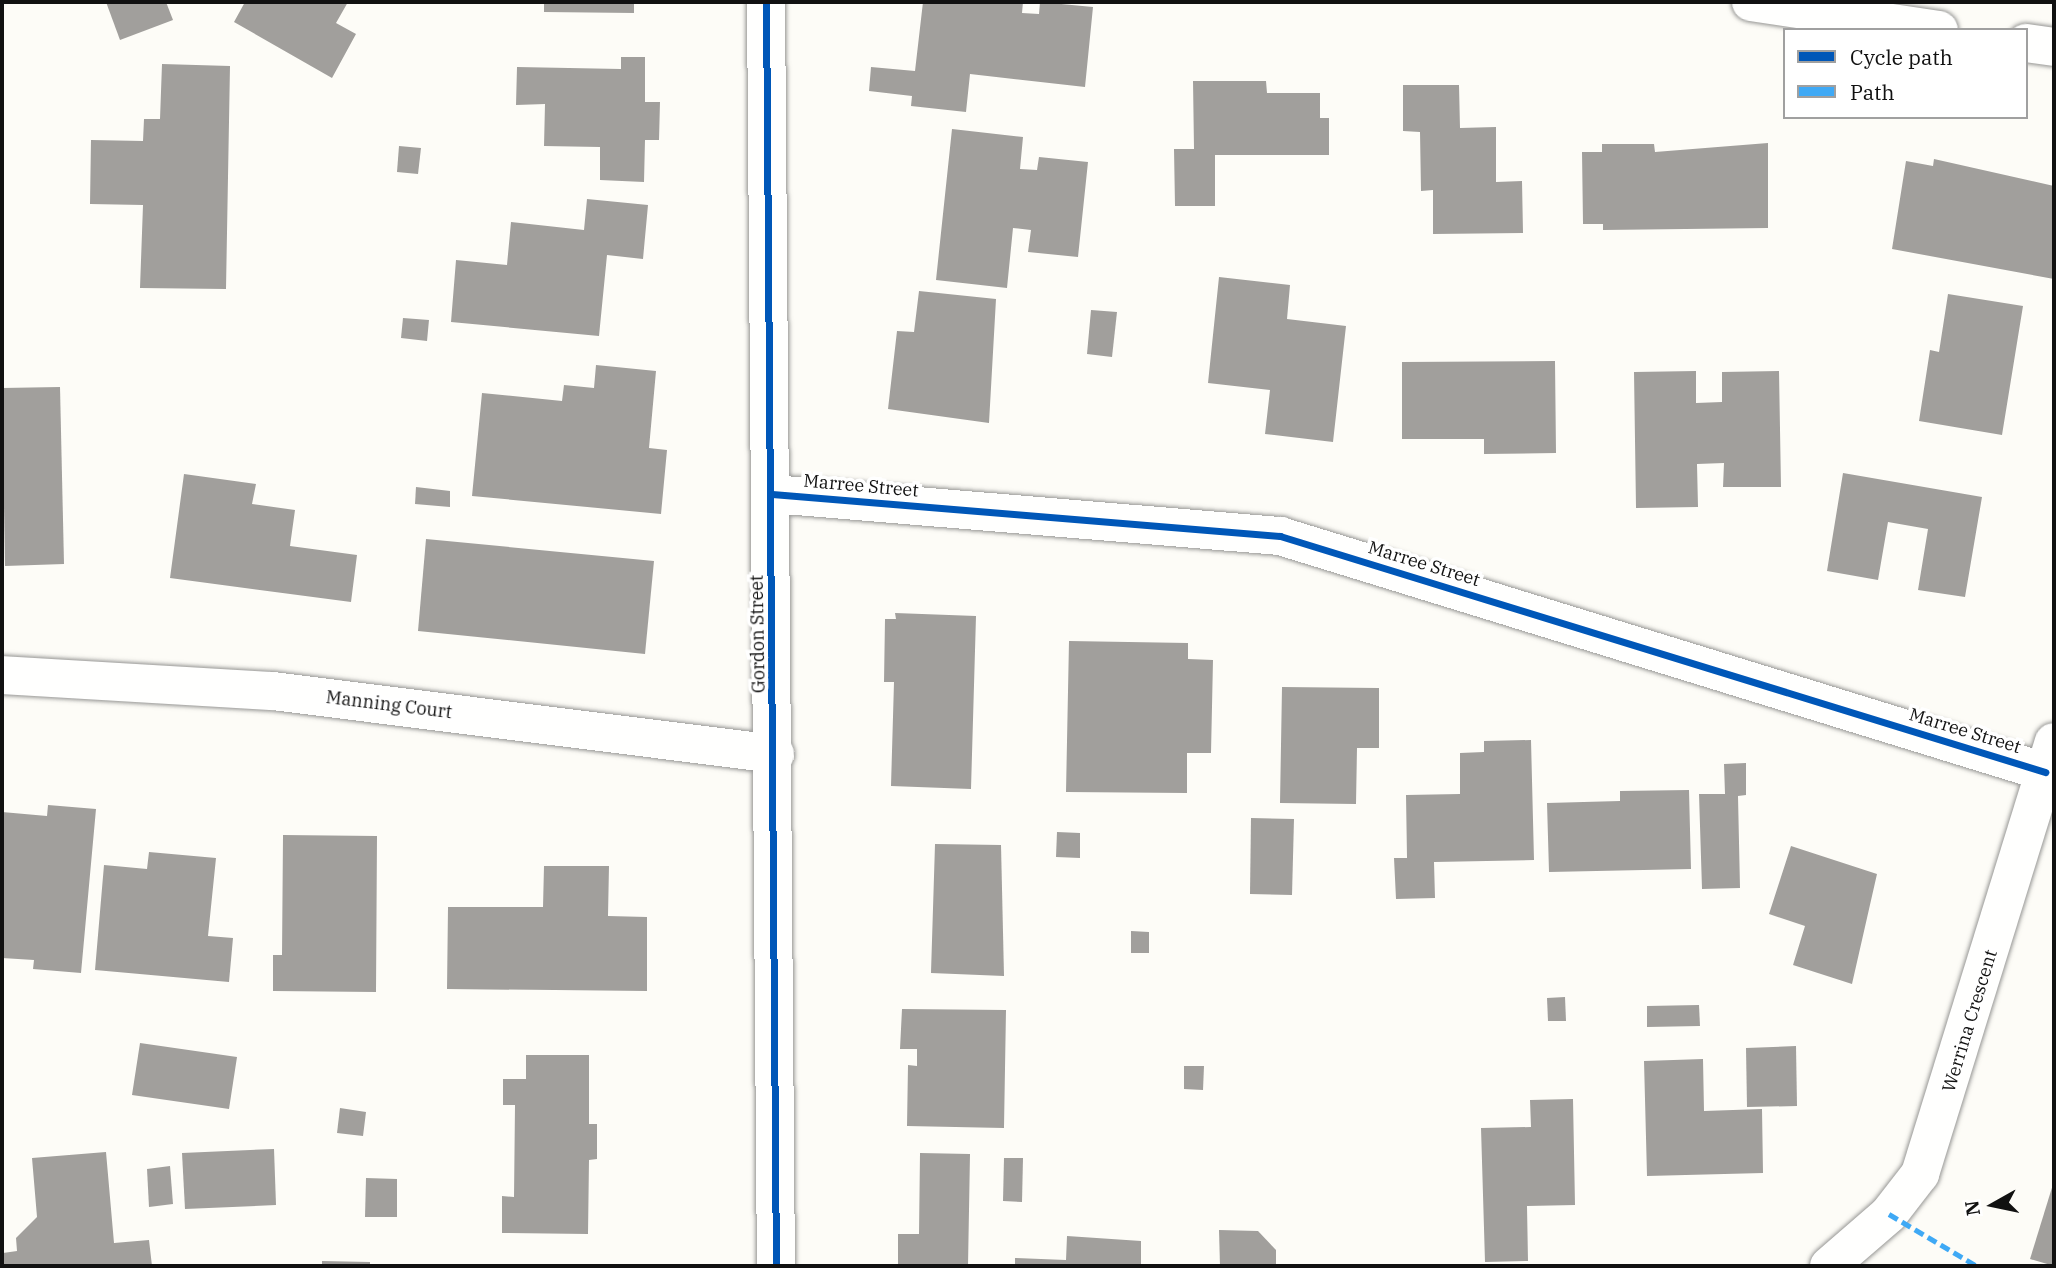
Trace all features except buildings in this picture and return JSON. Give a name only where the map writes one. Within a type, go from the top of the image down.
[{"type":"street","name":"Gordon Street","points":[[766,2],[775,754],[776,1266]]},
{"type":"street","points":[[1751,2],[1926,28]]},
{"type":"street","points":[[2028,43],[2054,47]]},
{"type":"street","name":"Marree Street","points":[[772,494],[1280,536],[2050,757]]},
{"type":"street","name":"Manning Court","points":[[2,675],[273,691],[775,754]]},
{"type":"street","name":"Werrina Crescent","points":[[1829,1266],[1889,1214],[1920,1174],[2050,757]]},
{"type":"marked path","points":[[1889,1214],[1977,1266]]},
{"type":"cycle path","points":[[766,2],[776,1266]]},
{"type":"cycle path","points":[[772,494],[1280,536],[2045,772]]}]
